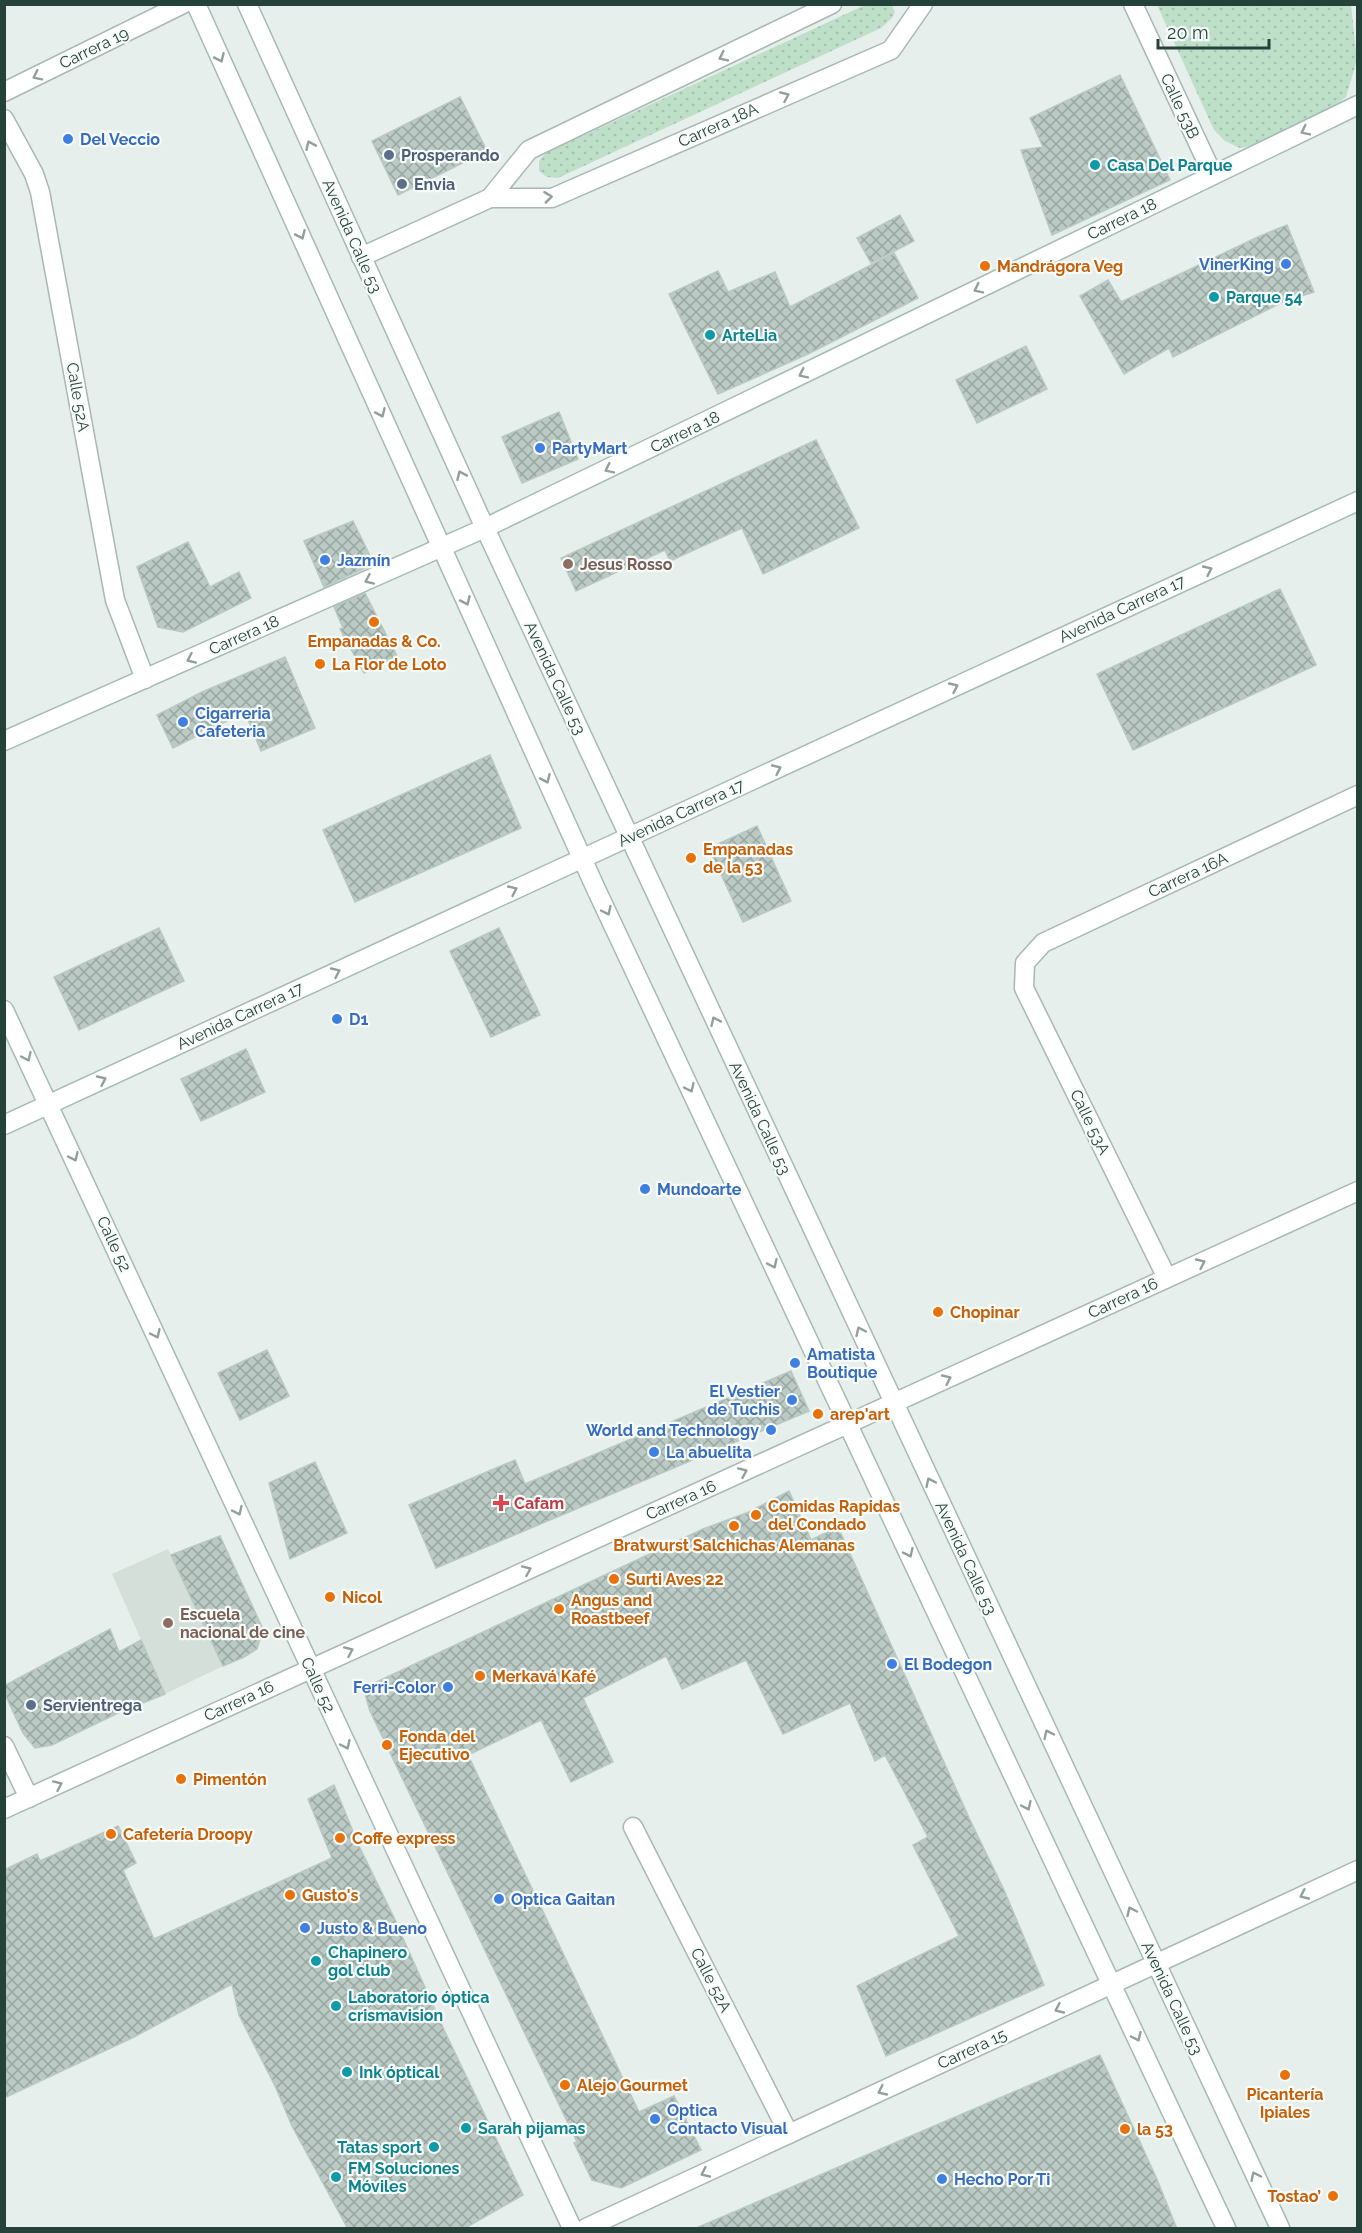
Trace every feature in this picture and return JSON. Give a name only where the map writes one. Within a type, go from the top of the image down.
[{"type":"street","name":"Carrera 19","points":[[4,92],[183,4]]},
{"type":"street","points":[[196,4],[582,858],[1226,2229]]},
{"type":"street","name":"Avenida Calle 53","points":[[247,4],[485,528],[1280,2229]]},
{"type":"street","name":"Carrera 18A","points":[[490,198],[529,150],[832,4]]},
{"type":"street","name":"Carrera 18A","points":[[361,257],[490,198],[552,198],[891,50],[923,4]]},
{"type":"street","name":"Calle 53B","points":[[1133,4],[1213,175]]},
{"type":"street","name":"Carrera 18","points":[[4,741],[485,528],[1358,105]]},
{"type":"street","name":"Calle 52A","points":[[4,119],[34,174],[40,192],[116,600],[145,679]]},
{"type":"street","name":"Avenida Carrera 17","points":[[4,1125],[1358,501]]},
{"type":"street","name":"Carrera 16A","points":[[1025,963],[1043,943],[1358,795]]},
{"type":"street","name":"Calle 53A","points":[[1025,963],[1024,988],[1167,1278]]},
{"type":"street","name":"Calle 52","points":[[4,1010],[572,2229]]},
{"type":"street","name":"Carrera 16","points":[[4,1809],[1358,1191]]},
{"type":"street","points":[[4,1746],[28,1798]]},
{"type":"street","name":"Calle 52A","points":[[633,1827],[789,2134]]},
{"type":"street","name":"Carrera 15","points":[[586,2229],[1358,1870]]},
{"type":"shaded area","name":"Escuela nacional de cine","points":[[168,1549],[223,1666],[165,1694],[112,1574]]},
{"type":"green space","points":[[865,5],[892,5],[895,12],[881,28],[558,178],[547,177],[539,171],[539,161],[546,153]]},
{"type":"green space","points":[[1157,5],[1351,5],[1357,60],[1346,97],[1314,121],[1278,141],[1240,148],[1225,141],[1214,130]]},
{"type":"building","name":"Casa Del Parque","points":[[1120,75],[1170,180],[1052,235],[1021,150],[1043,147],[1030,118]]},
{"type":"building","points":[[460,97],[487,151],[398,195],[372,141]]},
{"type":"building","points":[[900,215],[914,241],[871,263],[857,238]]},
{"type":"building","points":[[1287,225],[1314,292],[1285,301],[1173,357],[1169,348],[1124,374],[1080,296],[1108,280],[1121,302]]},
{"type":"building","points":[[894,253],[918,298],[808,354],[718,394],[669,294],[718,271],[728,292],[775,272],[790,307]]},
{"type":"building","points":[[1026,346],[1047,389],[977,423],[956,380]]},
{"type":"building","name":"PartyMart","points":[[559,412],[578,459],[522,483],[502,437]]},
{"type":"building","points":[[816,440],[859,528],[763,574],[742,528],[670,561],[665,550],[576,591],[561,558]]},
{"type":"building","points":[[353,521],[374,564],[324,587],[304,541]]},
{"type":"building","points":[[188,542],[210,587],[239,572],[251,598],[183,632],[158,627],[137,567]]},
{"type":"building","points":[[1280,589],[1316,665],[1133,750],[1097,674]]},
{"type":"building","points":[[365,593],[397,656],[364,673],[340,629],[343,628],[334,607]]},
{"type":"building","points":[[285,657],[315,728],[261,751],[245,712],[173,748],[157,715],[202,692]]},
{"type":"building","points":[[490,755],[521,828],[355,902],[323,830]]},
{"type":"building","points":[[757,826],[791,901],[743,922],[709,848]]},
{"type":"building","points":[[159,928],[184,981],[79,1030],[54,977]]},
{"type":"building","points":[[499,928],[540,1015],[491,1037],[450,951]]},
{"type":"building","points":[[246,1049],[265,1092],[201,1121],[181,1079]]},
{"type":"building","points":[[267,1350],[289,1396],[240,1420],[218,1373]]},
{"type":"building","points":[[791,1371],[809,1411],[436,1568],[409,1505],[515,1460],[525,1484]]},
{"type":"building","points":[[315,1462],[347,1533],[290,1559],[269,1483]]},
{"type":"building","points":[[789,1491],[811,1540],[838,1527],[970,1820],[1004,1890],[1044,1985],[886,2056],[857,1986],[959,1936],[913,1845],[928,1837],[885,1755],[875,1761],[850,1703],[783,1734],[746,1660],[682,1689],[666,1656],[583,1698],[613,1762],[571,1782],[541,1720],[468,1755],[639,2112],[674,2096],[701,2150],[621,2188],[592,2180],[574,2143],[577,2142],[370,1711],[365,1694],[372,1684],[703,1529],[749,1512]]},
{"type":"building","points":[[220,1536],[263,1629],[257,1649],[223,1666],[171,1555]]},
{"type":"building","points":[[110,1629],[119,1652],[141,1640],[165,1694],[118,1713],[52,1745],[35,1748],[23,1733],[4,1692],[4,1686]]},
{"type":"building","points":[[334,1785],[359,1846],[523,2195],[467,2227],[348,2229],[292,2126],[276,2088],[239,2015],[232,1984],[134,2037],[4,2098],[4,1870],[37,1854],[40,1861],[118,1826],[136,1863],[123,1870],[154,1939],[332,1858],[308,1799]]},
{"type":"building","points":[[1100,2055],[1156,2177],[1177,2229],[694,2229]]},
{"type":"place","name":"Del Veccio","points":[[68,139]]},
{"type":"place","name":"Prosperando","points":[[389,155]]},
{"type":"place","name":"Casa Del Parque","points":[[1095,165]]},
{"type":"place","name":"Envia","points":[[402,184]]},
{"type":"place","name":"VinerKing","points":[[1286,264]]},
{"type":"place","name":"Mandrágora Veg","points":[[985,266]]},
{"type":"place","name":"Parque 54","points":[[1214,297]]},
{"type":"place","name":"ArteLia","points":[[710,335]]},
{"type":"place","name":"PartyMart","points":[[540,448]]},
{"type":"place","name":"Jazmín","points":[[325,560]]},
{"type":"place","name":"Jesus Rosso","points":[[568,564]]},
{"type":"place","name":"Empanadas & Co.","points":[[374,622]]},
{"type":"place","name":"La Flor de Loto","points":[[320,664]]},
{"type":"place","name":"Cigarreria Cafeteria","points":[[183,722]]},
{"type":"place","name":"Empanadas de la 53","points":[[691,858]]},
{"type":"place","name":"D1","points":[[337,1019]]},
{"type":"place","name":"Mundoarte","points":[[645,1189]]},
{"type":"place","name":"Chopinar","points":[[938,1312]]},
{"type":"place","name":"Amatista Boutique","points":[[795,1363]]},
{"type":"place","name":"El Vestier de Tuchis","points":[[792,1400]]},
{"type":"place","name":"arep'art","points":[[818,1414]]},
{"type":"place","name":"World and Technology","points":[[771,1430]]},
{"type":"place","name":"La abuelita","points":[[654,1452]]},
{"type":"place","name":"Cafam","points":[[501,1503]]},
{"type":"place","name":"Comidas Rapidas del Condado","points":[[756,1515]]},
{"type":"place","name":"Bratwurst Salchichas Alemanas","points":[[734,1526]]},
{"type":"place","name":"Surti Aves 22","points":[[614,1579]]},
{"type":"place","name":"Nicol","points":[[330,1597]]},
{"type":"place","name":"Angus and Roastbeef","points":[[559,1609]]},
{"type":"place","name":"Escuela nacional de cine","points":[[168,1623]]},
{"type":"place","name":"El Bodegon","points":[[892,1664]]},
{"type":"place","name":"Merkavá Kafé","points":[[480,1676]]},
{"type":"place","name":"Ferri-Color","points":[[448,1687]]},
{"type":"place","name":"Servientrega","points":[[31,1705]]},
{"type":"place","name":"Fonda del Ejecutivo","points":[[387,1745]]},
{"type":"place","name":"Pimentón","points":[[181,1779]]},
{"type":"place","name":"Cafetería Droopy","points":[[111,1834]]},
{"type":"place","name":"Coffe express","points":[[340,1838]]},
{"type":"place","name":"Gusto's","points":[[290,1895]]},
{"type":"place","name":"Optica Gaitan","points":[[499,1899]]},
{"type":"place","name":"Justo & Bueno","points":[[305,1928]]},
{"type":"place","name":"Chapinero gol club","points":[[316,1961]]},
{"type":"place","name":"Laboratorio óptica crismavision","points":[[336,2006]]},
{"type":"place","name":"Ink óptical","points":[[347,2072]]},
{"type":"place","name":"Picantería Ipiales","points":[[1285,2075]]},
{"type":"place","name":"Alejo Gourmet","points":[[565,2085]]},
{"type":"place","name":"Optica Contacto Visual","points":[[655,2119]]},
{"type":"place","name":"Sarah pijamas","points":[[466,2128]]},
{"type":"place","name":"la 53","points":[[1125,2129]]},
{"type":"place","name":"Tatas sport","points":[[434,2147]]},
{"type":"place","name":"FM Soluciones Móviles","points":[[336,2177]]},
{"type":"place","name":"Hecho Por Ti","points":[[942,2179]]},
{"type":"place","name":"Tostao’","points":[[1333,2196]]}]
